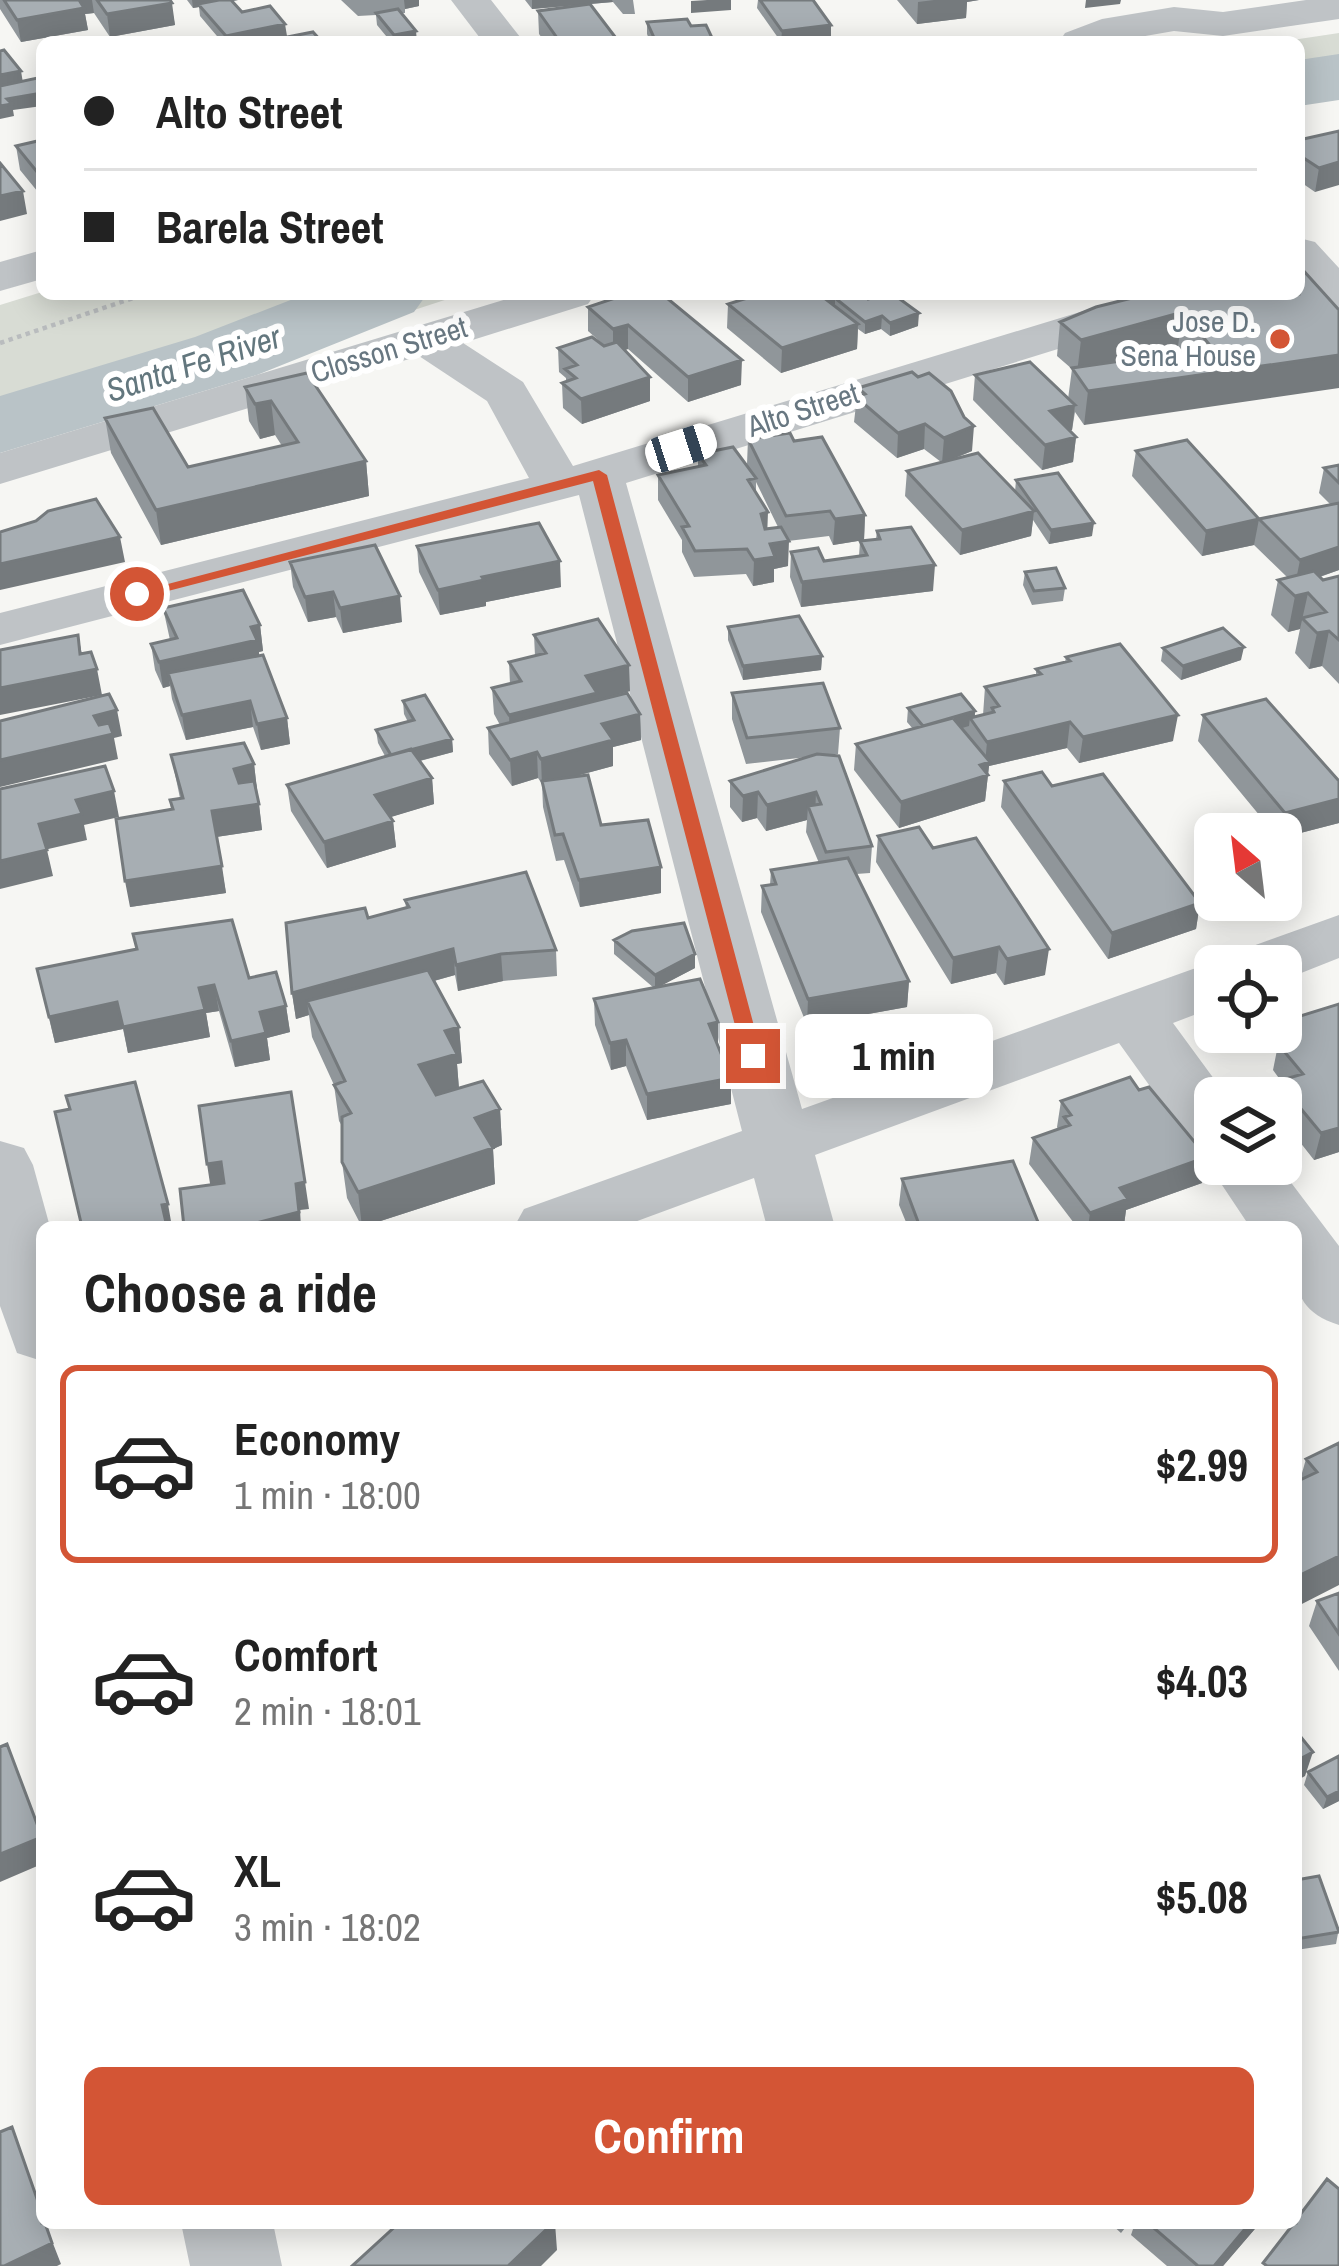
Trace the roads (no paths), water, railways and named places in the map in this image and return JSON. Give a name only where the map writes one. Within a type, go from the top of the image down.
[{"type":"street","points":[[471,0],[499,36]]},
{"type":"street","points":[[1091,36],[1174,20],[1223,24],[1339,7]]},
{"type":"street","points":[[1207,36],[1223,24]]},
{"type":"street","points":[[1310,249],[1339,295]]},
{"type":"street","points":[[0,277],[36,266]]},
{"type":"street","name":"Closson Street","points":[[0,469],[552,300]]},
{"type":"street","name":"Alto Street","points":[[0,629],[579,480],[1167,300]]},
{"type":"street","points":[[425,339],[506,392],[579,480],[799,1221]]},
{"type":"street","points":[[1302,950],[1339,935]]},
{"type":"street","points":[[564,1221],[1194,992]]},
{"type":"street","points":[[1134,1016],[1194,1099]]},
{"type":"street","points":[[0,1166],[36,1310]]},
{"type":"street","points":[[1256,1185],[1283,1221]]},
{"type":"street","points":[[1302,1247],[1339,1298]]},
{"type":"street","points":[[228,2229],[236,2266]]},
{"type":"waterway","name":"Santa Fe River","points":[[1305,82],[1339,77]]},
{"type":"waterway","name":"Santa Fe River","points":[[0,425],[226,356],[369,300]]},
{"type":"place","name":"Jose D. Sena House","points":[[1280,339]]}]
